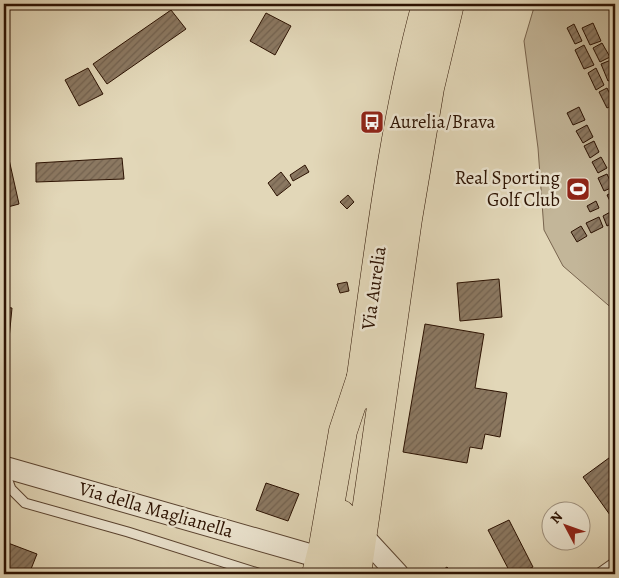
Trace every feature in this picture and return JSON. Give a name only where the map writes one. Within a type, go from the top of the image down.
[{"type":"highway","points":[[410,64],[416,4]]},
{"type":"highway","name":"Via Aurelia","points":[[332,574],[386,202],[410,64],[426,4]]},
{"type":"highway","name":"Via Aurelia","points":[[357,574],[425,116],[434,66],[450,4]]},
{"type":"highway","points":[[425,116],[469,4]]},
{"type":"highway","points":[[312,564],[323,546],[344,431],[362,374]]},
{"type":"street","name":"Via della Maglianella","points":[[4,468],[312,564]]},
{"type":"street","points":[[362,536],[398,574]]},
{"type":"lane","points":[[4,468],[11,489],[25,503],[128,532],[261,574]]},
{"type":"lane","points":[[598,574],[615,562]]},
{"type":"shaded area","name":"Real Sporting Golf Club","points":[[535,4],[615,4],[615,311],[563,266],[544,230],[538,148],[524,41]]},
{"type":"building","points":[[607,4],[615,4],[615,22]]},
{"type":"building","points":[[171,10],[186,29],[107,84],[93,64]]},
{"type":"building","points":[[266,13],[291,26],[275,55],[250,41]]},
{"type":"building","points":[[593,23],[601,41],[590,45],[582,28]]},
{"type":"building","points":[[574,24],[582,41],[575,44],[567,28]]},
{"type":"building","points":[[602,43],[610,57],[600,62],[593,48]]},
{"type":"building","points":[[584,45],[594,65],[584,69],[575,50]]},
{"type":"building","points":[[611,60],[615,70],[615,78],[608,81],[601,64]]},
{"type":"building","points":[[88,68],[103,94],[79,106],[65,80]]},
{"type":"building","points":[[596,68],[604,85],[596,90],[588,73]]},
{"type":"building","points":[[607,88],[615,104],[607,108],[599,92]]},
{"type":"building","points":[[579,107],[585,120],[573,125],[567,113]]},
{"type":"building","points":[[615,110],[615,124],[610,113]]},
{"type":"building","points":[[587,125],[593,137],[583,143],[576,131]]},
{"type":"building","points":[[4,137],[19,204],[4,208]]},
{"type":"building","points":[[594,141],[599,152],[590,158],[584,146]]},
{"type":"building","points":[[601,157],[607,168],[598,173],[592,162]]},
{"type":"building","points":[[122,158],[124,179],[36,182],[36,163]]},
{"type":"building","points":[[305,165],[309,172],[293,181],[290,175]]},
{"type":"building","points":[[281,172],[291,185],[277,196],[268,183]]},
{"type":"building","points":[[607,174],[613,187],[604,191],[598,178]]},
{"type":"building","points":[[615,191],[615,205],[613,207],[607,195]]},
{"type":"building","points":[[348,195],[354,202],[347,209],[340,202]]},
{"type":"building","points":[[596,201],[599,208],[590,212],[587,206]]},
{"type":"building","points":[[614,210],[615,222],[607,226],[603,216]]},
{"type":"building","points":[[599,217],[603,227],[591,233],[586,223]]},
{"type":"building","points":[[581,226],[587,236],[577,242],[571,232]]},
{"type":"building","points":[[499,279],[502,317],[460,321],[457,283]]},
{"type":"building","points":[[347,282],[349,291],[340,293],[337,284]]},
{"type":"building","points":[[4,307],[12,308],[9,339],[4,339]]},
{"type":"building","points":[[425,324],[484,334],[475,388],[507,393],[500,437],[485,434],[482,449],[470,447],[467,463],[403,452]]},
{"type":"building","points":[[613,455],[615,458],[615,522],[583,477]]},
{"type":"building","points":[[266,483],[299,494],[288,521],[256,510]]},
{"type":"building","points":[[509,520],[533,567],[518,574],[511,574],[488,530]]},
{"type":"building","points":[[8,543],[37,554],[29,574],[4,574],[4,555]]},
{"type":"building","points":[[447,567],[453,574],[437,574]]},
{"type":"place","name":"Aurelia/Brava","points":[[372,122]]},
{"type":"place","name":"Real Sporting Golf Club","points":[[578,189]]}]
